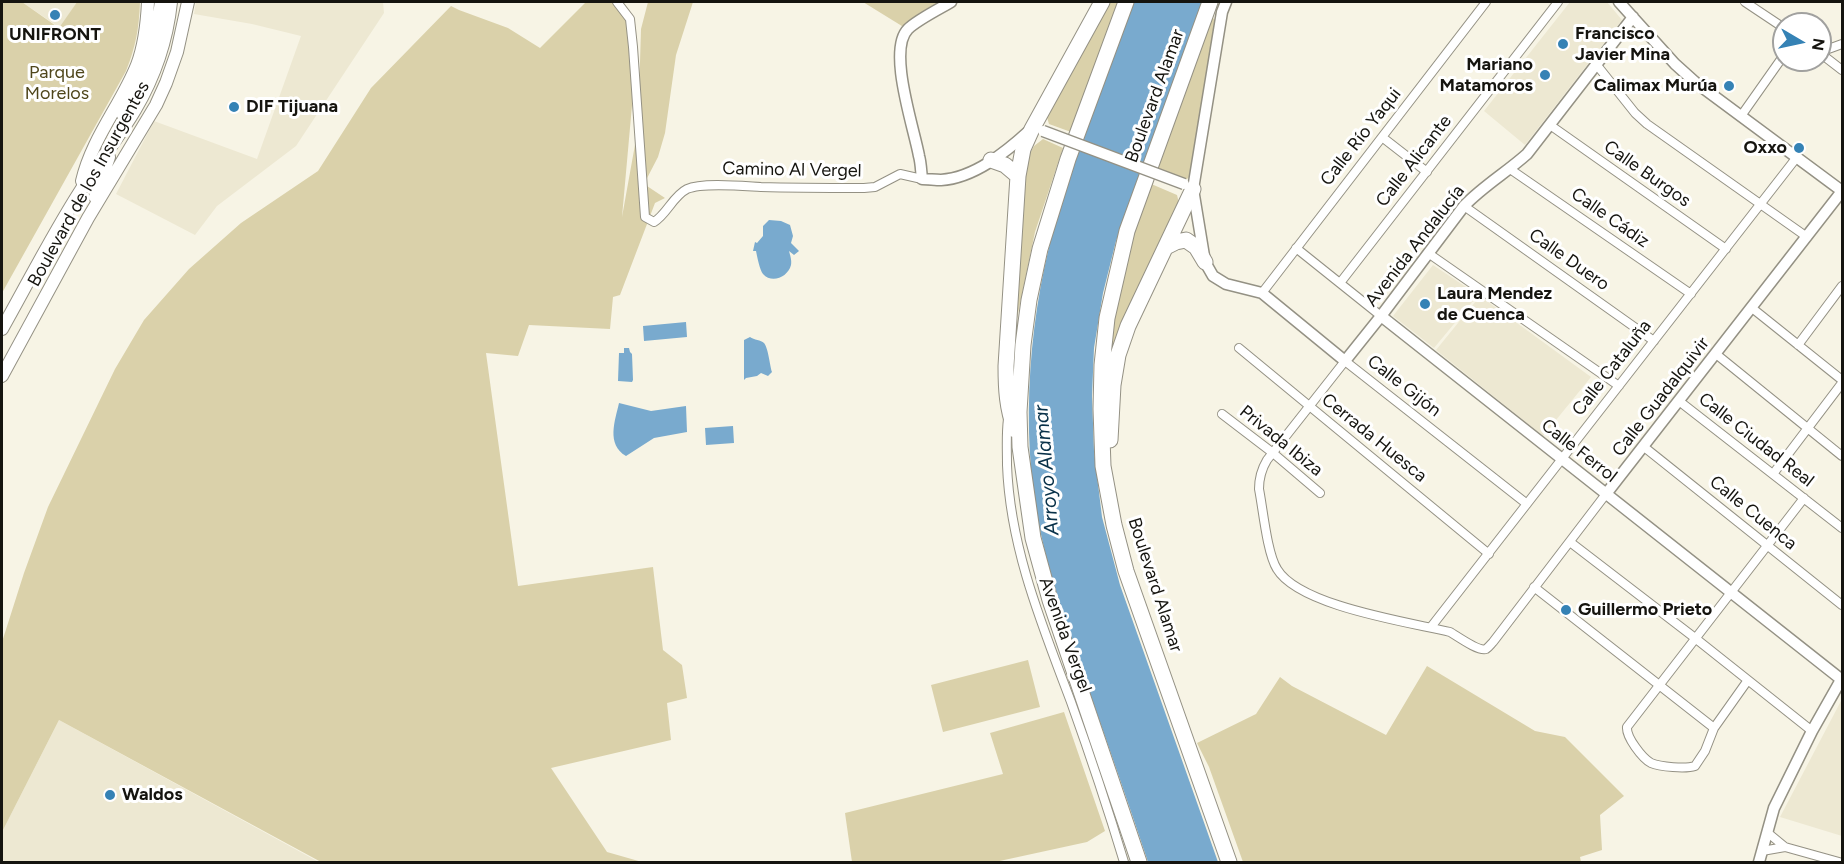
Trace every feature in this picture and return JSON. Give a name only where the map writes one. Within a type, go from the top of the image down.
[{"type":"highway","points":[[1020,447],[1009,413],[1006,392],[1018,176],[1023,149],[1037,130],[1102,2]]},
{"type":"highway","points":[[1126,2],[1068,159],[1040,249],[1029,300],[1023,345],[1020,381],[1020,447],[1033,537],[1047,589],[1139,862]]},
{"type":"highway","name":"Boulevard Alamar","points":[[1210,2],[1131,220],[1107,318],[1102,365],[1101,409],[1104,466],[1114,525],[1126,571],[1229,862]]},
{"type":"highway","points":[[991,160],[1005,165],[1018,176]]},
{"type":"highway","points":[[1104,466],[1111,433],[1113,385],[1118,355],[1128,326],[1166,247],[1189,187]]},
{"type":"highway","points":[[1166,247],[1186,240],[1196,247],[1205,262]]},
{"type":"main road","points":[[80,191],[86,165],[94,145],[137,65],[147,25],[147,2]]},
{"type":"main road","points":[[88,218],[120,122],[146,67],[161,2]]},
{"type":"main road","name":"Boulevard de los Insurgentes","points":[[2,330],[80,191],[135,111],[159,58],[166,35],[171,2]]},
{"type":"main road","name":"Boulevard de los Insurgentes","points":[[2,376],[88,218],[151,114],[166,83],[177,52],[188,2]]},
{"type":"street","name":"Camino Al Vergel","points":[[617,2],[630,19],[645,217],[654,222],[686,189],[697,187],[874,188],[900,174],[922,179],[943,180],[960,176],[991,160],[1037,130]]},
{"type":"street","points":[[922,179],[920,158],[902,82],[899,52],[907,29],[951,2]]},
{"type":"street","points":[[1226,2],[1222,12],[1189,187],[1205,262],[1213,276],[1219,281],[1262,293]]},
{"type":"street","name":"Calle Río Yaqui","points":[[1262,293],[1486,2]]},
{"type":"street","name":"Calle Alicante","points":[[1340,284],[1558,2]]},
{"type":"street","points":[[1619,2],[1675,64],[1695,82],[1842,191]]},
{"type":"street","points":[[1745,2],[1772,20]]},
{"type":"street","name":"Avenida Andalucía","points":[[1431,627],[1350,610],[1310,594],[1281,576],[1272,556],[1259,489],[1262,468],[1382,316],[1464,206],[1483,187],[1510,169],[1527,154],[1633,17]]},
{"type":"street","points":[[1596,64],[1635,113],[1647,124],[1807,237]]},
{"type":"street","points":[[1741,116],[1772,72]]},
{"type":"street","name":"Calle Burgos","points":[[1550,125],[1726,249]]},
{"type":"street","points":[[1037,130],[1189,187]]},
{"type":"street","points":[[1382,137],[1427,172]]},
{"type":"street","name":"Calle Cataluña","points":[[1431,627],[1797,157]]},
{"type":"street","name":"Calle Cádiz","points":[[1510,169],[1691,294]]},
{"type":"street","name":"Calle Guadalquivir","points":[[1431,627],[1450,632],[1482,650],[1493,642],[1842,191]]},
{"type":"street","name":"Calle Duero","points":[[1464,206],[1654,341]]},
{"type":"street","name":"Calle Ferrol","points":[[1296,248],[1842,679]]},
{"type":"street","points":[[1428,253],[1619,386]]},
{"type":"street","points":[[1798,345],[1842,286]]},
{"type":"street","name":"Calle Gijón","points":[[1262,293],[1527,504]]},
{"type":"street","points":[[1752,308],[1842,381],[1773,474]]},
{"type":"street","name":"Cerrada Huesca","points":[[1239,348],[1489,554]]},
{"type":"street","points":[[1716,354],[1842,456]]},
{"type":"street","name":"Calle Ciudad Real","points":[[1679,401],[1842,528]]},
{"type":"street","name":"Avenida Vergel","points":[[1009,413],[1006,441],[1008,484],[1019,550],[1032,598],[1081,729],[1124,862]]},
{"type":"street","name":"Privada Ibiza","points":[[1222,414],[1320,493]]},
{"type":"street","name":"Calle Cuenca","points":[[1643,446],[1842,605]]},
{"type":"street","points":[[1748,680],[1714,728],[1695,766],[1652,763],[1635,746],[1626,732],[1627,727],[1804,498]]},
{"type":"street","points":[[1569,542],[1695,638],[1812,732]]},
{"type":"street","points":[[1534,587],[1714,728]]},
{"type":"street","points":[[1759,862],[1770,843],[1774,808],[1812,732],[1842,679]]},
{"type":"street","points":[[1770,843],[1839,862]]},
{"type":"shaded area","name":"UNIFRONT","points":[[22,2],[77,2],[60,28]]},
{"type":"shaded area","points":[[196,2],[383,2],[384,13],[296,146],[217,206],[195,235],[116,194],[154,121],[257,159],[301,36],[252,24],[194,14]]},
{"type":"shaded area","points":[[1570,2],[1607,2],[1622,20],[1525,145],[1484,111]]},
{"type":"shaded area","points":[[1433,265],[1478,295],[1434,348],[1393,316]]},
{"type":"shaded area","points":[[1480,296],[1591,377],[1543,436],[1436,350]]},
{"type":"shaded area","points":[[1842,699],[1842,836],[1780,817]]},
{"type":"shaded area","name":"Waldos","points":[[59,720],[317,861],[2,862],[2,832]]},
{"type":"green space","name":"Parque Morelos","points":[[2,2],[22,2],[59,28],[77,2],[140,2],[136,37],[126,71],[2,293]]},
{"type":"green space","points":[[586,2],[614,2],[629,20],[635,72],[622,217],[638,128],[641,29],[648,2],[693,2],[676,55],[665,133],[658,157],[644,184],[665,198],[655,203],[620,295],[613,297],[610,329],[529,325],[518,356],[486,353],[518,586],[653,567],[663,650],[682,665],[687,698],[667,703],[671,740],[551,768],[607,852],[642,862],[321,862],[59,720],[2,832],[2,642],[48,507],[115,369],[144,320],[189,269],[241,223],[318,171],[371,88],[451,6],[508,28],[540,48]]},
{"type":"green space","points":[[863,2],[955,2],[910,31]]},
{"type":"green space","points":[[1108,2],[1121,2],[1071,132],[1049,124],[1046,114]]},
{"type":"green space","points":[[1212,17],[1215,20],[1212,57],[1191,176],[1184,181],[1156,169]]},
{"type":"green space","points":[[1043,139],[1063,148],[1035,232],[1016,323],[1022,187],[1028,157],[1034,146]]},
{"type":"green space","points":[[1149,183],[1177,195],[1179,203],[1124,327],[1106,374],[1121,275]]},
{"type":"green space","points":[[1028,660],[1040,707],[943,732],[931,685]]},
{"type":"green space","points":[[1427,666],[1535,731],[1565,737],[1624,796],[1600,815],[1602,850],[1580,857],[1581,862],[1243,862],[1209,767],[1197,743],[1256,714],[1280,677],[1292,686],[1386,735]]},
{"type":"green space","points":[[1064,712],[1105,831],[1087,842],[995,862],[852,862],[845,813],[1003,774],[990,733]]},
{"type":"water","name":"Arroyo Alamar","points":[[1134,2],[1202,2],[1116,241],[1103,293],[1094,348],[1092,396],[1094,451],[1102,517],[1120,585],[1218,862],[1148,862],[1049,569],[1040,530],[1030,452],[1030,370],[1040,288],[1049,248],[1067,184]]},
{"type":"water","points":[[769,220],[781,221],[790,225],[793,236],[791,243],[799,251],[794,255],[789,251],[791,265],[787,273],[775,279],[763,274],[756,251],[753,251],[755,242],[757,243],[763,236],[763,226]]},
{"type":"water","points":[[686,322],[687,337],[644,341],[643,326]]},
{"type":"water","points":[[750,337],[765,345],[772,372],[768,376],[761,373],[744,380],[744,340]]},
{"type":"water","points":[[624,348],[629,348],[632,354],[632,382],[618,381],[619,353],[624,353]]},
{"type":"water","points":[[619,403],[651,411],[686,406],[687,432],[654,438],[626,456],[616,445],[613,432]]},
{"type":"water","points":[[733,426],[734,443],[706,445],[705,428]]},
{"type":"place","name":"UNIFRONT","points":[[55,15]]},
{"type":"place","name":"Francisco Javier Mina","points":[[1563,44]]},
{"type":"place","name":"Mariano Matamoros","points":[[1545,75]]},
{"type":"place","name":"Calimax Murúa","points":[[1729,86]]},
{"type":"place","name":"DIF Tijuana","points":[[234,107]]},
{"type":"place","name":"Oxxo","points":[[1799,148]]},
{"type":"place","name":"Laura Mendez de Cuenca","points":[[1425,304]]},
{"type":"place","name":"Guillermo Prieto","points":[[1566,610]]},
{"type":"place","name":"Waldos","points":[[110,795]]}]
